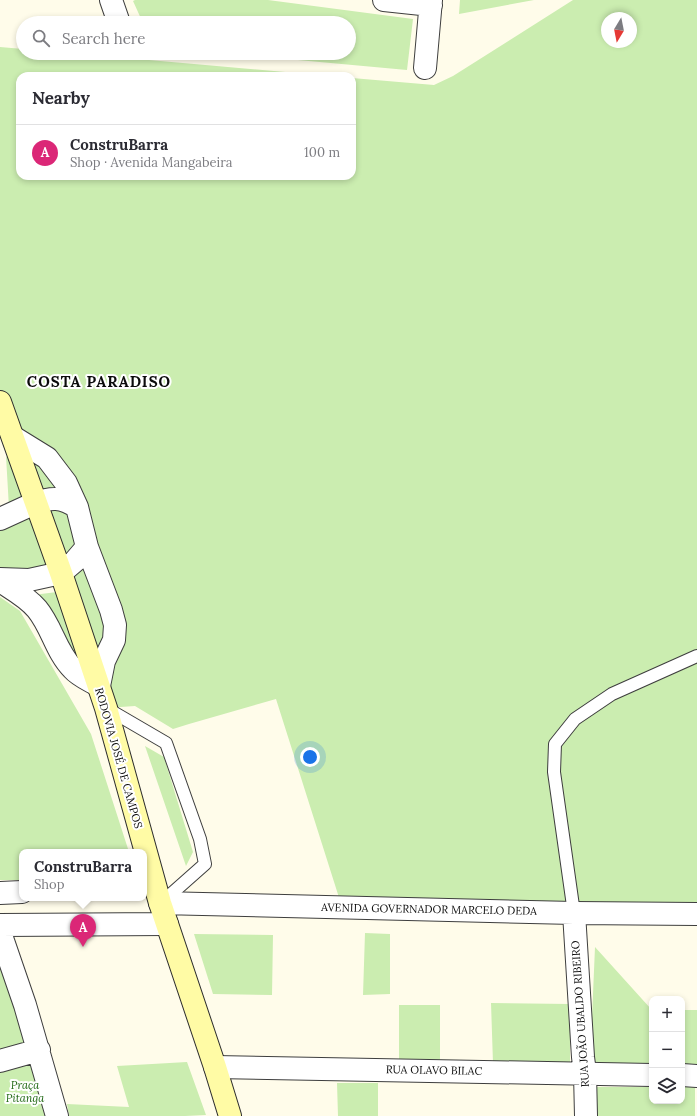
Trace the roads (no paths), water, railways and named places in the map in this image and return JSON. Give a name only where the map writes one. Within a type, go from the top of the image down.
[{"type":"main road","name":"RODOVIA JOSÉ DE CAMPOS","points":[[0,407],[13,436],[99,686],[142,849]]},
{"type":"main road","name":"RODOVIA JOSÉ DE CAMPOS","points":[[147,867],[154,894],[167,924],[215,1066],[230,1116]]},
{"type":"street","points":[[111,0],[117,16]]},
{"type":"street","points":[[384,0],[431,3],[425,68]]},
{"type":"street","points":[[0,580],[22,595],[37,608],[49,628],[59,650],[73,670],[99,686],[104,661],[114,640],[115,625],[111,610],[87,547],[77,507],[66,483],[47,458],[13,436]]},
{"type":"street","points":[[0,519],[35,503],[57,498],[68,501],[77,507]]},
{"type":"street","points":[[0,580],[29,580],[60,573],[75,561],[87,547]]},
{"type":"street","points":[[0,893],[19,892]]},
{"type":"street","name":"AVENIDA GOVERNADOR MARCELO DEDA","points":[[154,894],[574,913],[697,914]]},
{"type":"street","name":"RUA JOÃO UBALDO RIBEIRO","points":[[574,913],[585,1073],[586,1116]]},
{"type":"street","points":[[57,1116],[26,1005],[0,936],[167,924]]},
{"type":"street","points":[[0,1061],[39,1050]]},
{"type":"street","name":"RUA OLAVO BILAC","points":[[215,1066],[649,1075]]},
{"type":"street","points":[[685,1076],[697,1076]]},
{"type":"lane","points":[[574,913],[554,772],[555,744],[575,719],[612,694],[697,656]]},
{"type":"lane","points":[[106,708],[166,743],[200,839],[204,864],[154,894]]},
{"type":"place","name":"ConstruBarra","points":[[83,947]]},
{"type":"district","name":"COSTA PARADISO","points":[[99,381]]},
{"type":"park label","name":"Praça Pitanga","points":[[25,1091]]}]
